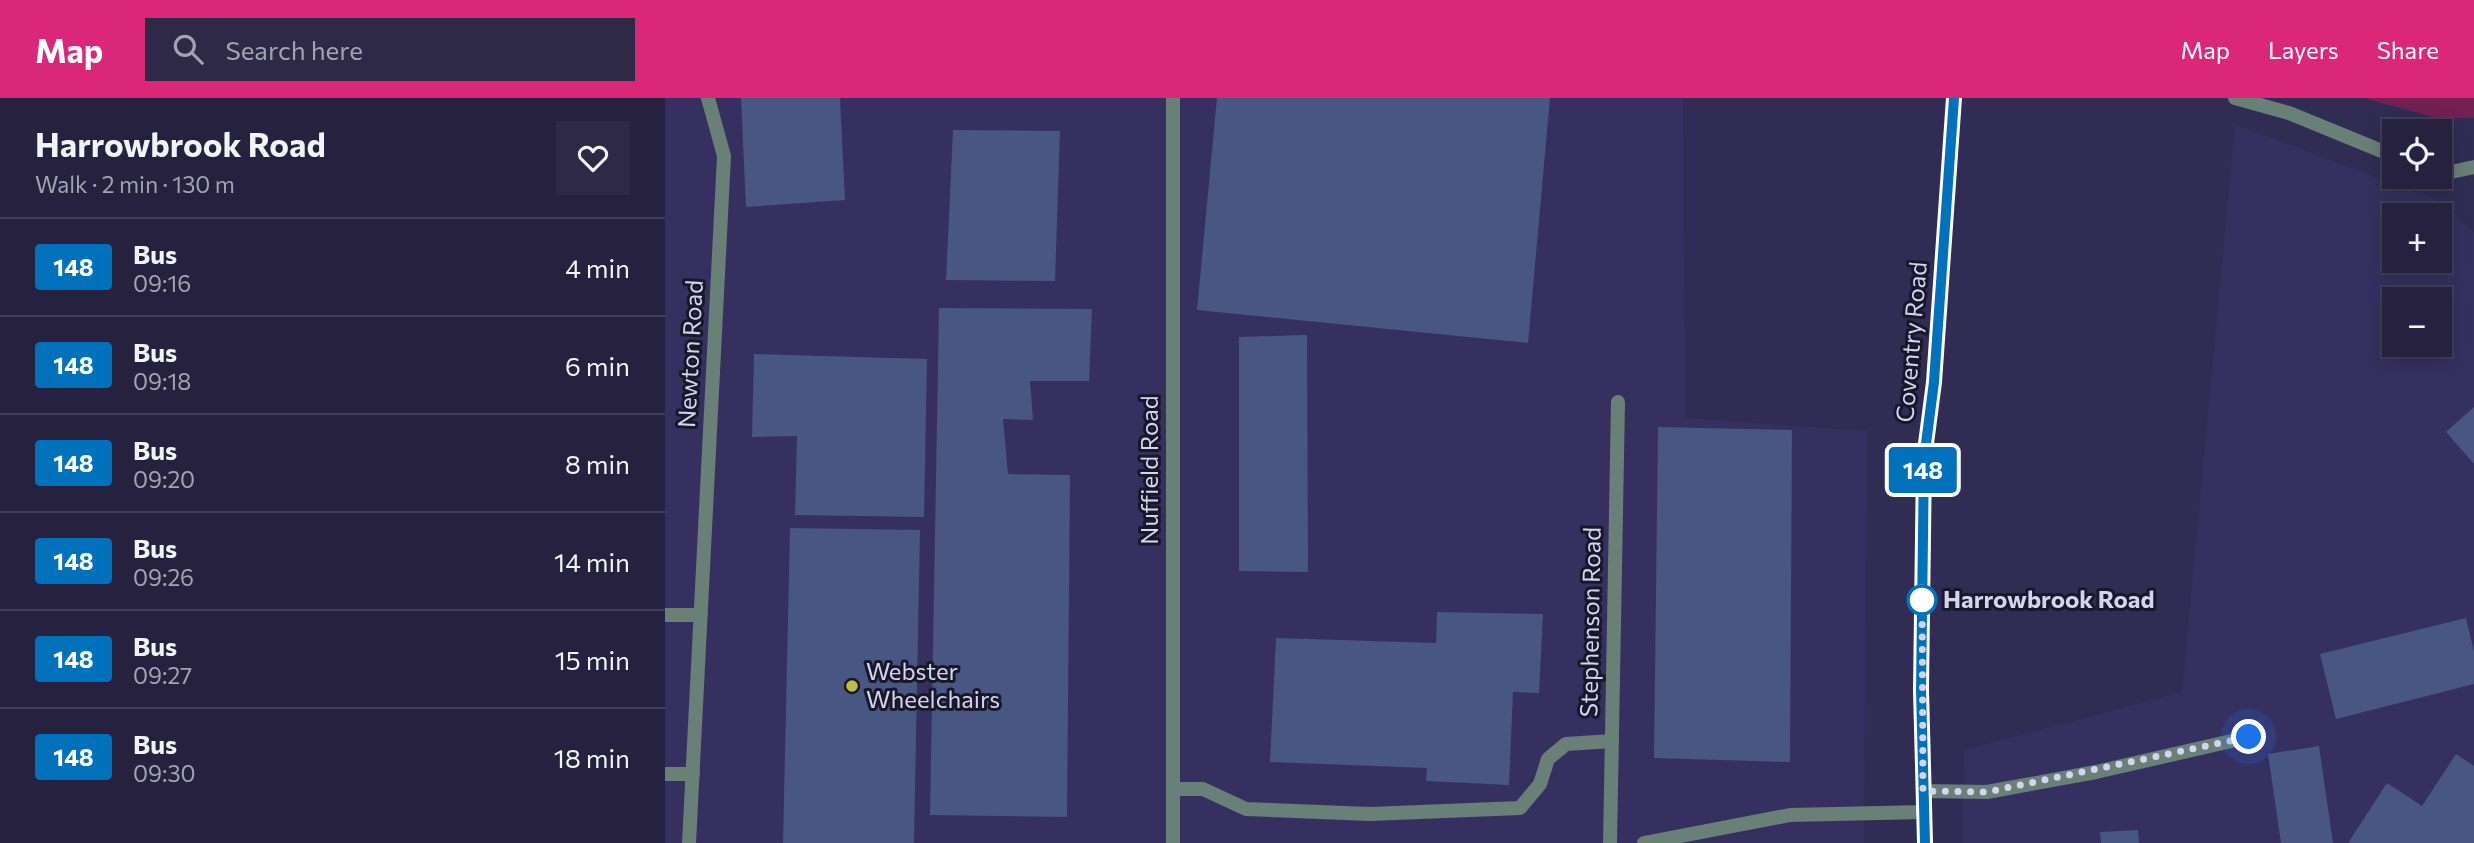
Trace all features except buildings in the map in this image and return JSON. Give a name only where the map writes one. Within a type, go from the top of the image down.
[{"type":"main road","name":"Coventry Road","points":[[1925,843],[1921,690],[1924,459],[1934,382],[1954,98]]},
{"type":"street","name":"Newton Road","points":[[689,843],[724,156],[708,98]]},
{"type":"street","name":"Nuffield Road","points":[[1173,98],[1173,843]]},
{"type":"street","points":[[2235,98],[2256,101],[2382,151]]},
{"type":"street","points":[[2452,172],[2474,167]]},
{"type":"street","name":"Stephenson Road","points":[[1610,843],[1618,402]]},
{"type":"street","points":[[665,615],[701,615]]},
{"type":"street","points":[[1923,791],[1987,792],[2249,737]]},
{"type":"street","points":[[1173,789],[1203,789],[1246,809],[1370,814],[1520,808],[1540,783],[1548,759],[1566,744],[1612,741]]},
{"type":"street","points":[[665,774],[692,774]]},
{"type":"street","points":[[1644,843],[1790,815],[1924,812]]},
{"type":"shaded area","points":[[665,98],[1683,98],[1685,418],[1867,431],[1864,843],[665,843]]},
{"type":"shaded area","points":[[2364,98],[2474,98],[2474,118],[2436,118]]},
{"type":"shaded area","points":[[2235,124],[2382,180],[2382,189],[2407,189],[2444,203],[2382,203],[2382,273],[2452,273],[2452,211],[2474,233],[2474,843],[1963,843],[1964,750],[2182,692]]},
{"type":"bus line","name":"148","points":[[1925,843],[1921,690],[1924,459],[1934,382],[1954,98]]},
{"type":"place","name":"Harrowbrook Road","points":[[1922,600]]},
{"type":"place","name":"Webster Wheelchairs","points":[[852,686]]},
{"type":"route","points":[[1922,600],[1922,587],[1923,791],[1987,792],[2096,772],[2249,737]]}]
